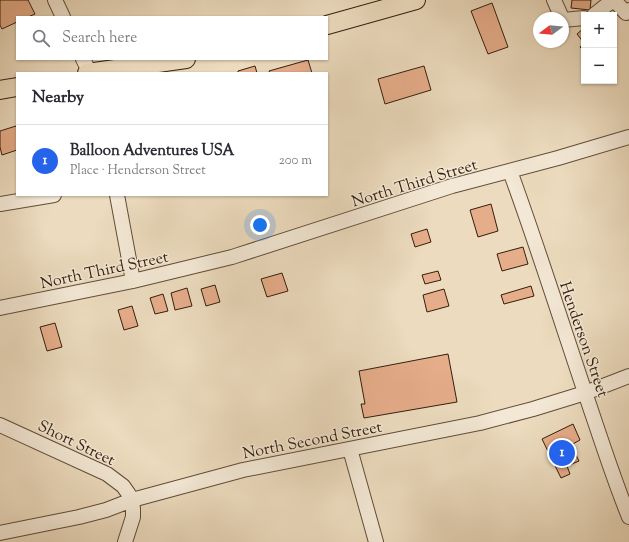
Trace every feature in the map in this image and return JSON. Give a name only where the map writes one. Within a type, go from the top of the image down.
[{"type":"main road","points":[[328,25],[416,0]]},
{"type":"main road","points":[[88,69],[176,60]]},
{"type":"main road","points":[[0,90],[16,87]]},
{"type":"street","points":[[55,0],[63,16]]},
{"type":"street","points":[[554,0],[559,12]]},
{"type":"street","points":[[598,12],[613,0],[626,13],[629,10]]},
{"type":"street","points":[[569,19],[581,18]]},
{"type":"street","name":"North Third Street","points":[[0,308],[133,281],[232,258],[452,186],[558,158],[629,137]]},
{"type":"street","name":"Henderson Street","points":[[510,171],[529,223],[585,393],[629,517]]},
{"type":"street","points":[[0,204],[48,196]]},
{"type":"street","points":[[117,196],[133,281]]},
{"type":"street","name":"North Second Street","points":[[0,533],[106,510],[132,500],[243,470],[480,423],[585,393],[629,376]]},
{"type":"street","name":"Short Street","points":[[0,424],[107,474],[123,486],[132,500]]},
{"type":"street","points":[[350,448],[376,542]]},
{"type":"street","points":[[125,542],[133,517],[134,509],[132,500]]},
{"type":"building","points":[[0,0],[28,0],[35,14],[30,16],[16,16],[16,22],[2,29],[0,25]]},
{"type":"building","points":[[572,0],[591,0],[590,10],[571,8]]},
{"type":"building","points":[[492,3],[508,47],[488,54],[471,11]]},
{"type":"building","points":[[581,31],[581,39],[577,34]]},
{"type":"building","points":[[308,60],[312,72],[270,72]]},
{"type":"building","points":[[255,66],[257,72],[238,72]]},
{"type":"building","points":[[424,66],[431,90],[385,104],[378,79]]},
{"type":"building","points":[[16,126],[16,150],[2,155],[0,147],[0,131]]},
{"type":"building","points":[[491,204],[498,231],[478,237],[470,210]]},
{"type":"building","points":[[427,229],[431,242],[415,247],[411,234]]},
{"type":"building","points":[[523,247],[528,264],[502,271],[497,254]]},
{"type":"building","points":[[438,271],[441,280],[425,284],[422,275]]},
{"type":"building","points":[[282,273],[288,291],[267,297],[261,279]]},
{"type":"building","points":[[215,285],[220,302],[206,306],[201,289]]},
{"type":"building","points":[[531,286],[534,296],[504,304],[501,295]]},
{"type":"building","points":[[187,288],[192,306],[175,310],[171,293]]},
{"type":"building","points":[[444,289],[449,306],[427,312],[423,295]]},
{"type":"building","points":[[163,294],[168,311],[155,314],[150,298]]},
{"type":"building","points":[[132,306],[138,326],[124,330],[118,310]]},
{"type":"building","points":[[55,323],[62,347],[47,351],[40,327]]},
{"type":"building","points":[[448,354],[457,402],[364,418],[361,404],[365,404],[359,371]]},
{"type":"building","points":[[573,424],[580,440],[571,445],[579,461],[567,466],[570,474],[561,478],[542,439]]},
{"type":"place","name":"Balloon Adventures USA","points":[[562,453]]}]
